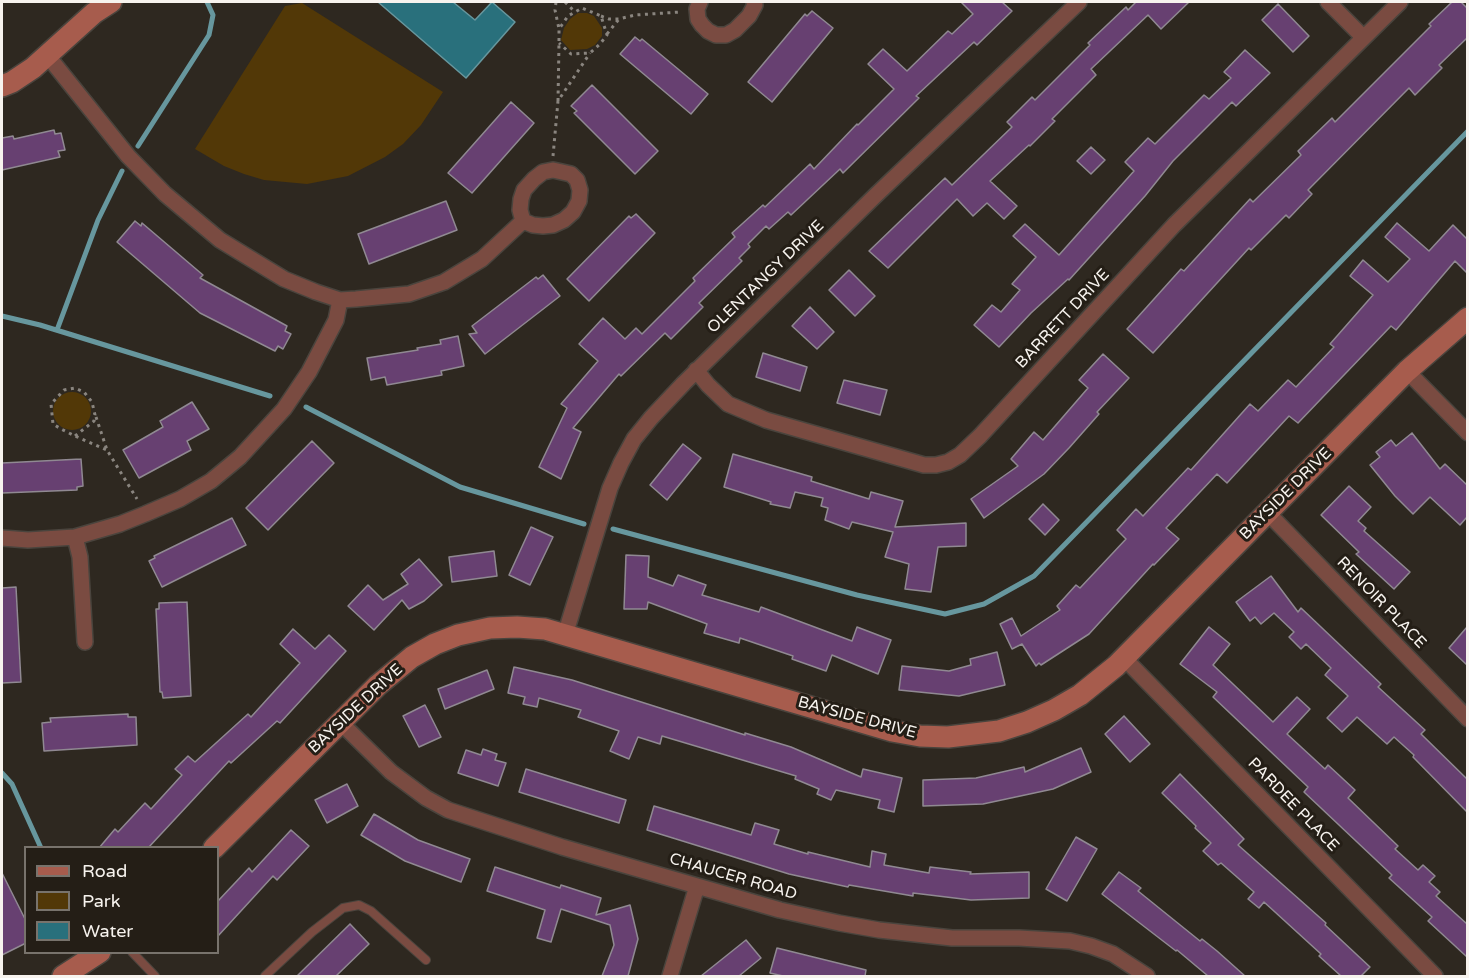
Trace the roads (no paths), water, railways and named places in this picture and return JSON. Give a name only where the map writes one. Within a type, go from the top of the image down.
[{"type":"street","points":[[2,86],[12,82],[47,55],[94,13],[111,2]]},
{"type":"street","points":[[699,5],[698,19],[708,32],[726,35],[735,30],[748,16],[754,2]]},
{"type":"street","name":"OLENTANGY DRIVE","points":[[565,635],[610,488],[634,439],[651,418],[696,370],[1079,2]]},
{"type":"street","points":[[1328,2],[1363,37]]},
{"type":"street","name":"BARRETT DRIVE","points":[[696,370],[728,404],[766,420],[924,465],[948,462],[960,455],[980,436],[1174,225],[1400,2]]},
{"type":"street","points":[[47,55],[128,156],[165,194],[195,220],[220,240],[284,279],[340,300],[409,294],[444,282],[482,259],[523,221]]},
{"type":"street","points":[[553,170],[571,174],[577,180],[580,190],[579,201],[573,212],[564,220],[554,225],[533,225],[523,221],[520,210],[524,190],[534,178],[543,172],[553,170]]},
{"type":"street","points":[[2,538],[28,540],[75,537],[145,514],[180,499],[211,481],[240,457],[284,409],[309,372],[336,320],[340,300]]},
{"type":"street","name":"BAYSIDE DRIVE","points":[[215,846],[378,685],[412,657],[435,644],[458,635],[490,628],[545,629],[892,731],[939,736],[977,735],[1028,722],[1080,695],[1124,658],[1407,371],[1467,318]]},
{"type":"street","points":[[1407,371],[1467,433]]},
{"type":"street","name":"RENOIR PLACE","points":[[1268,513],[1467,718]]},
{"type":"street","points":[[75,537],[80,557],[84,642]]},
{"type":"street","name":"PARDEE PLACE","points":[[1124,658],[1435,976]]},
{"type":"street","name":"CHAUCER ROAD","points":[[340,722],[405,784],[426,798],[448,810],[562,847],[780,910],[879,930],[952,938],[1070,941],[1113,954],[1147,976]]},
{"type":"street","points":[[670,976],[697,886]]},
{"type":"street","points":[[63,976],[97,954]]},
{"type":"lane","points":[[265,976],[312,932],[343,908],[359,905],[371,911],[426,960]]},
{"type":"lane","points":[[134,954],[155,976]]},
{"type":"water","points":[[378,2],[453,2],[475,20],[492,2],[515,22],[466,78]]},
{"type":"waterway","points":[[138,146],[209,35],[213,15],[207,2]]},
{"type":"waterway","points":[[613,529],[857,595],[945,614],[984,604],[1034,576],[1468,131]]},
{"type":"waterway","points":[[57,330],[98,220],[122,171]]},
{"type":"waterway","points":[[2,316],[40,325],[270,396]]},
{"type":"waterway","points":[[306,407],[460,487],[584,524]]},
{"type":"waterway","points":[[2,773],[12,784],[40,846]]}]
